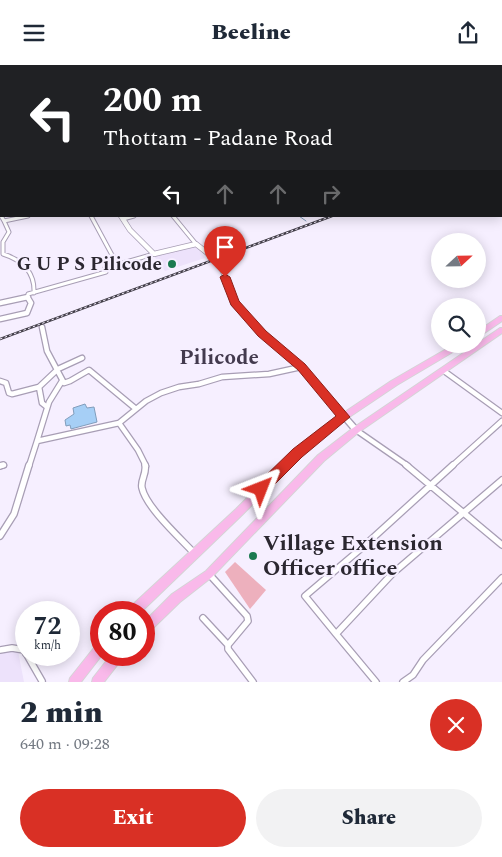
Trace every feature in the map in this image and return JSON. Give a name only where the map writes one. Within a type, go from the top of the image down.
[{"type":"highway","points":[[486,329],[502,318]]},
{"type":"highway","points":[[155,618],[176,598],[209,574],[320,458],[356,430],[502,331]]},
{"type":"highway","points":[[144,601],[239,512],[298,453],[344,417],[446,353]]},
{"type":"highway","points":[[74,682],[90,662]]},
{"type":"highway","points":[[97,682],[109,666]]},
{"type":"street","points":[[2,217],[9,232],[2,238],[1,249],[3,254],[14,257],[29,270],[34,282],[34,293]]},
{"type":"street","points":[[4,221],[23,217]]},
{"type":"street","points":[[92,217],[112,255],[122,264]]},
{"type":"street","points":[[174,217],[196,244],[210,255],[223,271],[234,303],[262,333],[302,367],[356,430],[432,485],[502,545]]},
{"type":"street","points":[[122,218],[130,230],[154,254]]},
{"type":"street","points":[[0,303],[28,298],[28,295],[34,293],[106,272],[105,268],[196,244]]},
{"type":"street","points":[[0,319],[27,313],[31,303],[28,298]]},
{"type":"street","points":[[0,536],[14,514],[47,407],[62,381],[58,369],[47,351],[42,327]]},
{"type":"street","points":[[0,381],[6,383],[9,393],[12,394],[39,387],[58,369],[82,358]]},
{"type":"street","points":[[38,441],[119,423],[136,409],[161,393],[179,387],[199,384],[222,377],[269,374],[302,367]]},
{"type":"street","points":[[62,381],[67,383],[88,371],[136,409]]},
{"type":"street","points":[[444,371],[502,413]]},
{"type":"street","points":[[39,387],[42,403],[47,407]]},
{"type":"street","points":[[376,682],[305,596],[364,546],[502,421]]},
{"type":"street","points":[[119,423],[144,462],[146,471],[142,481],[144,493],[194,553]]},
{"type":"street","points":[[336,634],[392,574],[502,480]]},
{"type":"street","points":[[209,574],[247,616],[248,621],[228,645]]},
{"type":"street","points":[[403,682],[414,675],[423,660],[502,577]]},
{"type":"street","points":[[203,618],[228,645],[230,653],[253,682]]},
{"type":"street","points":[[0,650],[9,647],[15,648]]},
{"type":"street","points":[[33,666],[42,681]]},
{"type":"shaded area","name":"G U P S Pilicode","points":[[190,246],[198,248],[205,258],[165,271],[154,256]]},
{"type":"shaded area","points":[[235,562],[266,590],[250,609],[225,572]]},
{"type":"shaded area","points":[[15,651],[15,666],[21,666],[24,682],[0,682],[0,652]]},
{"type":"water","points":[[85,404],[87,408],[94,407],[97,422],[71,429],[70,425],[66,426],[65,420],[74,414],[73,408]]},
{"type":"waterway","points":[[300,217],[306,221]]},
{"type":"railway","points":[[0,339],[329,217]]},
{"type":"place","name":"G U P S Pilicode","points":[[172,264]]},
{"type":"place","name":"Village Extension Officer office","points":[[253,556]]},
{"type":"district","name":"Pilicode","points":[[219,358]]},
{"type":"route","points":[[225,277],[234,303],[262,333],[302,367],[344,417],[324,430],[261,489]]}]
